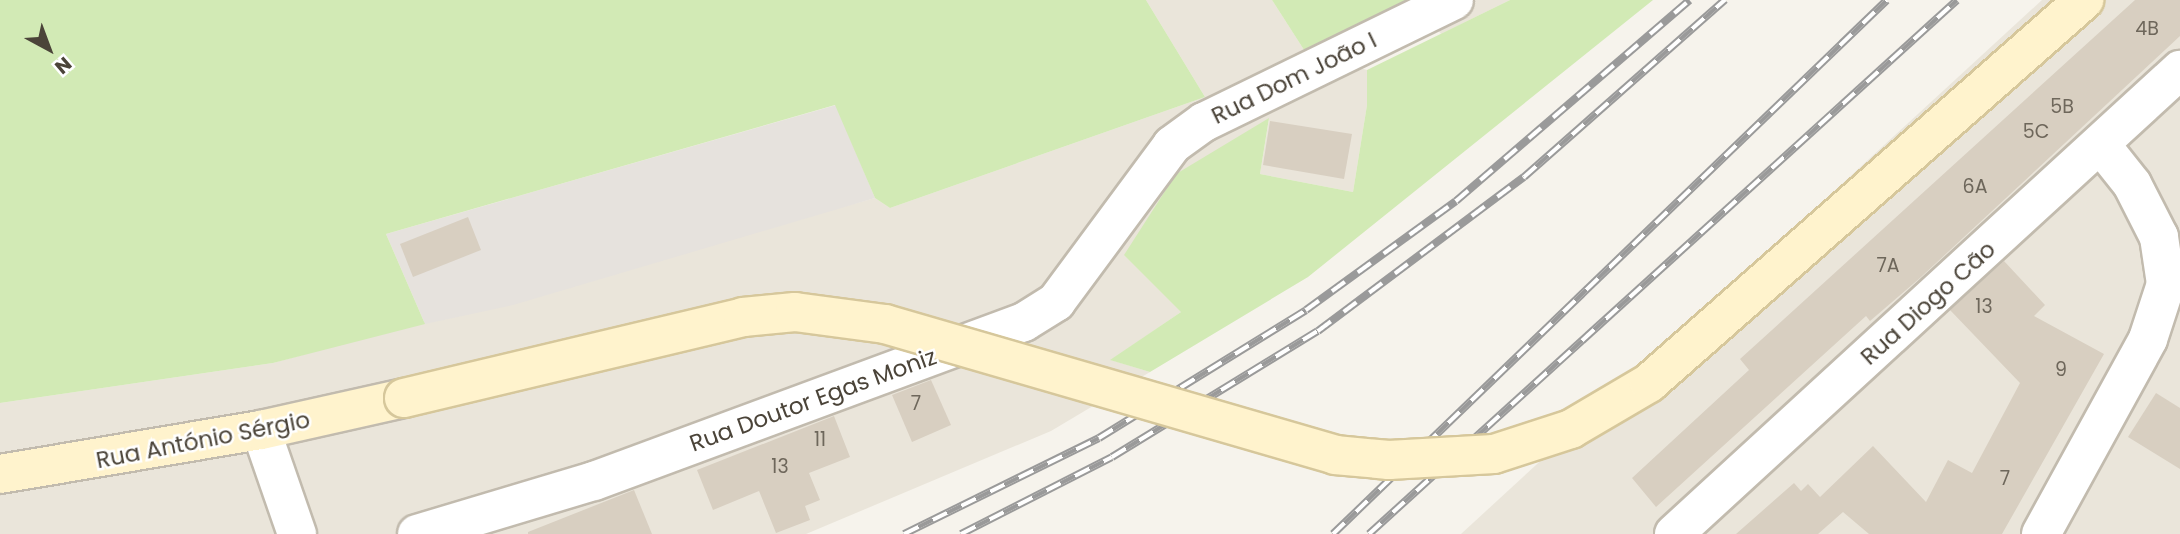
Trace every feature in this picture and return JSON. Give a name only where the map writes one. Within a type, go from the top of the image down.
[{"type":"main road","name":"Rua António Sérgio","points":[[0,474],[261,430],[743,317],[795,312],[885,324],[1335,455],[1389,460],[1501,452],[1571,429],[1658,377],[2084,0]]},
{"type":"street","name":"Rua Dom João I","points":[[1147,176],[1172,145],[1204,122],[1454,0]]},
{"type":"street","name":"Rua Diogo Cão","points":[[1674,534],[2180,70]]},
{"type":"street","points":[[2041,534],[2148,339],[2166,284],[2159,237],[2132,184],[2101,145]]},
{"type":"street","name":"Rua Doutor Egas Moniz","points":[[417,534],[594,481],[1024,322],[1056,302],[1147,176]]},
{"type":"street","points":[[261,430],[296,534]]},
{"type":"shaded area","points":[[1146,0],[1272,0],[1306,53],[1367,70],[1367,105],[1353,192],[1260,174],[1269,119],[1181,312],[1111,360],[1150,372],[1051,431],[806,534],[0,534],[0,403],[273,363],[875,198],[890,208],[1205,97]]},
{"type":"shaded area","points":[[1417,0],[1510,0],[1441,34]]},
{"type":"shaded area","points":[[2042,0],[2180,0],[2180,534],[1461,534]]},
{"type":"shaded area","points":[[836,105],[875,198],[513,305],[425,324],[386,234]]},
{"type":"green space","points":[[0,0],[1146,0],[1205,97],[890,208],[875,198],[835,105],[386,234],[425,324],[273,363],[0,403]]},
{"type":"green space","points":[[1272,0],[1417,0],[1306,53]]},
{"type":"green space","points":[[1510,0],[1653,0],[1308,277],[1150,372],[1110,360],[1181,312],[1124,255],[1176,174],[1269,118],[1260,174],[1353,192],[1367,105],[1367,70]]},
{"type":"building","points":[[2135,0],[2180,0],[2180,36],[1920,278],[1870,321],[1866,316],[1656,507],[1632,478],[1749,370],[1740,359]]},
{"type":"building","points":[[1270,121],[1352,134],[1344,179],[1263,165]]},
{"type":"building","points":[[468,217],[481,250],[413,277],[400,244]]},
{"type":"building","points":[[2004,261],[2045,305],[2034,316],[2104,354],[2002,534],[1869,534],[1843,512],[1818,534],[1736,534],[1794,483],[1801,491],[1808,484],[1820,497],[1873,446],[1926,502],[1948,460],[1972,473],[2020,383],[1950,310]]},
{"type":"building","points":[[931,380],[951,425],[912,442],[892,395]]},
{"type":"building","points":[[2156,393],[2180,408],[2180,469],[2128,437]]},
{"type":"building","points":[[834,416],[850,457],[809,473],[820,500],[805,506],[810,520],[776,533],[759,491],[713,510],[697,470]]},
{"type":"building","points":[[634,490],[652,534],[528,534],[528,532]]},
{"type":"railway","points":[[904,534],[1099,438],[1306,310],[1456,201],[1690,0]]},
{"type":"railway","points":[[961,534],[1112,457],[1318,331],[1524,177],[1725,0]]},
{"type":"railway","points":[[1333,534],[1887,0]]},
{"type":"railway","points":[[1369,534],[1957,0]]}]
